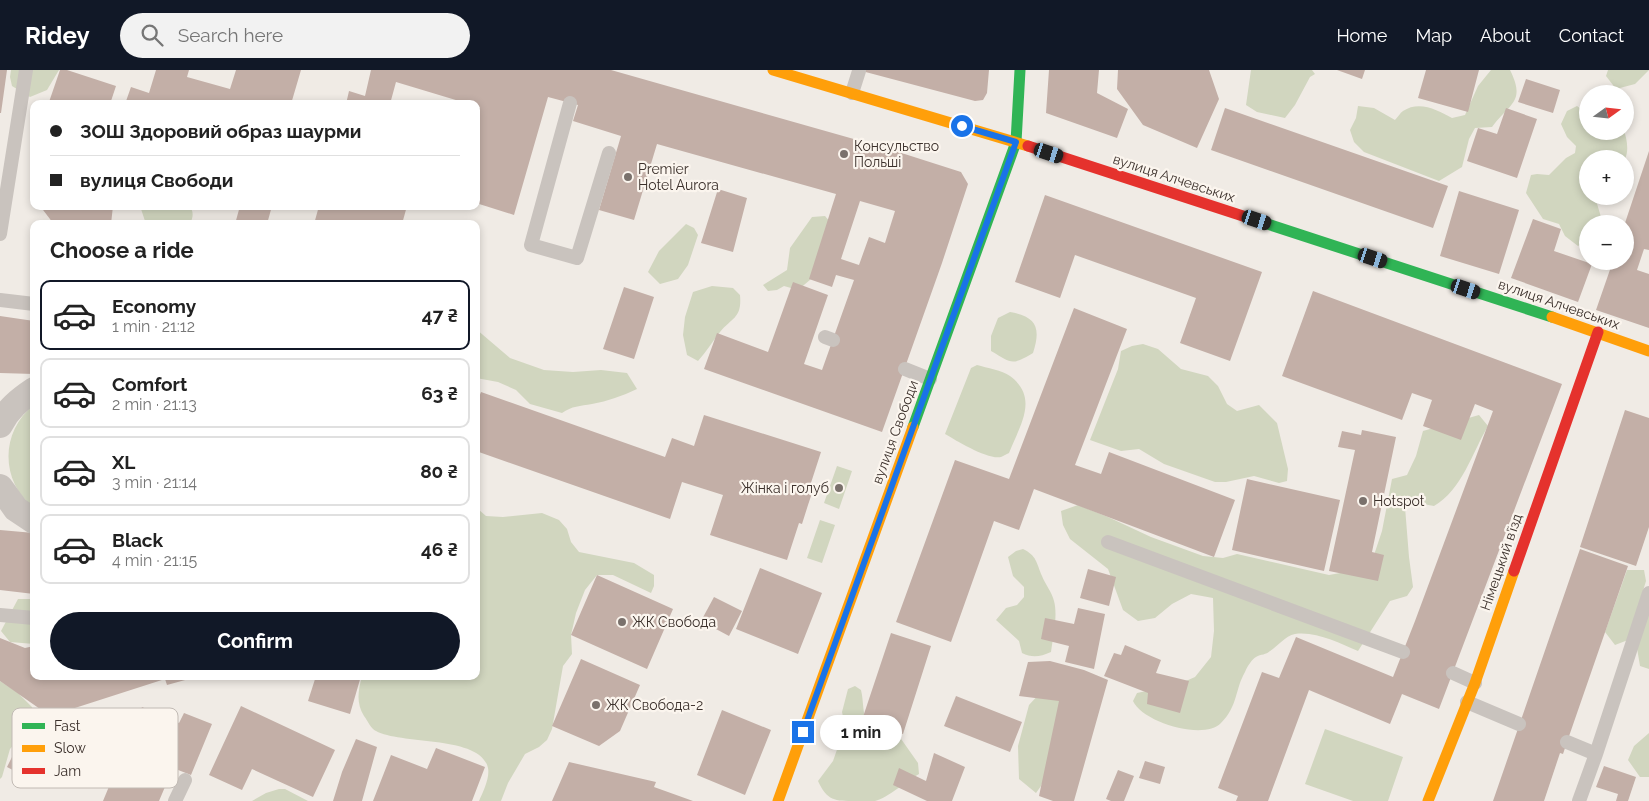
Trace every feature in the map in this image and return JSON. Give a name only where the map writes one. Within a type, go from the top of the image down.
[{"type":"street","name":"вулиця Алчевських","points":[[773,70],[1016,142],[1598,332],[1649,351]]},
{"type":"street","name":"вулиця Свободи","points":[[778,801],[1016,142],[1020,70]]},
{"type":"street","name":"Німецький в’їзд","points":[[1428,801],[1475,683],[1598,332]]},
{"type":"street","points":[[3,415],[30,393]]},
{"type":"street","points":[[0,487],[16,509],[30,518]]},
{"type":"lane","points":[[0,234],[26,70]]},
{"type":"lane","points":[[852,93],[860,71]]},
{"type":"lane","points":[[570,103],[531,244],[577,258],[609,153]]},
{"type":"lane","points":[[0,300],[30,304]]},
{"type":"lane","points":[[905,369],[930,379]]},
{"type":"lane","points":[[1108,542],[1403,652]]},
{"type":"lane","points":[[1579,801],[1649,593]]},
{"type":"lane","points":[[0,615],[30,618]]},
{"type":"lane","points":[[1453,673],[1475,683]]},
{"type":"lane","points":[[1467,702],[1519,724]]},
{"type":"lane","points":[[1567,742],[1596,754]]},
{"type":"lane","points":[[175,801],[185,780]]},
{"type":"green space","points":[[11,70],[59,70],[47,90],[30,97],[12,86]]},
{"type":"green space","points":[[1251,70],[1312,70],[1315,74],[1310,77],[1295,105],[1285,118],[1257,112],[1246,105]]},
{"type":"green space","points":[[1491,70],[1510,70],[1516,89],[1514,102],[1492,127],[1475,128],[1469,139],[1462,167],[1439,181],[1364,152],[1354,142],[1350,130],[1356,118],[1358,106],[1374,108],[1395,120],[1403,111],[1415,106],[1435,109],[1452,118],[1465,115],[1478,86]]},
{"type":"green space","points":[[1608,70],[1649,70],[1635,84],[1631,85],[1613,85],[1606,76]]},
{"type":"green space","points":[[1577,106],[1579,107],[1579,140],[1627,141],[1627,150],[1579,150],[1579,205],[1597,205],[1600,215],[1579,215],[1578,246],[1565,236],[1559,224],[1543,219],[1526,193],[1531,175],[1549,175],[1566,158],[1575,153],[1576,146],[1567,137],[1561,124],[1567,111]]},
{"type":"green space","points":[[141,210],[192,211],[191,220],[145,220]]},
{"type":"green space","points":[[825,216],[831,223],[817,274],[798,290],[784,286],[777,290],[768,291],[763,285],[787,270],[790,248],[812,217]]},
{"type":"green space","points":[[686,224],[694,228],[698,235],[688,265],[678,279],[660,284],[648,272],[659,251]]},
{"type":"green space","points":[[712,286],[733,288],[740,295],[740,308],[736,316],[720,332],[698,361],[687,355],[683,335],[685,317],[693,292]]},
{"type":"green space","points":[[1010,312],[1026,317],[1031,321],[1035,325],[1037,337],[1033,353],[1016,361],[1008,360],[991,351],[991,336],[998,318]]},
{"type":"green space","points":[[480,332],[510,358],[544,370],[573,372],[601,370],[627,373],[637,389],[609,400],[573,408],[562,413],[530,404],[516,390],[498,382],[480,379]]},
{"type":"green space","points":[[1143,344],[1158,349],[1181,369],[1208,376],[1218,386],[1227,404],[1237,411],[1259,405],[1277,423],[1288,469],[1287,481],[1279,483],[1254,476],[1226,482],[1215,482],[1164,464],[1139,449],[1121,451],[1090,440],[1118,369],[1121,351]]},
{"type":"green space","points":[[977,365],[1007,374],[1019,385],[1024,394],[1026,403],[1022,423],[1009,453],[1001,457],[988,456],[945,434],[971,368]]},
{"type":"green space","points":[[30,409],[30,504],[15,485],[8,457],[10,442],[15,428]]},
{"type":"green space","points":[[1479,415],[1488,426],[1466,470],[1452,491],[1434,506],[1423,504],[1405,507],[1413,587],[1407,596],[1390,601],[1358,651],[1327,638],[1311,634],[1295,634],[1288,637],[1268,652],[1251,661],[1242,678],[1231,710],[1221,723],[1213,728],[1201,730],[1174,727],[1148,716],[1139,709],[1133,701],[1137,693],[1179,684],[1195,677],[1211,657],[1214,631],[1213,598],[1191,594],[1172,604],[1155,618],[1138,621],[1123,610],[1108,569],[1070,539],[1063,525],[1061,511],[1078,505],[1151,537],[1203,556],[1223,558],[1237,554],[1329,575],[1357,570],[1371,564],[1382,531],[1392,479],[1407,475],[1416,456],[1423,431]]},
{"type":"green space","points":[[837,466],[852,471],[839,509],[824,503]]},
{"type":"green space","points":[[480,511],[486,516],[503,517],[542,513],[559,520],[567,529],[571,542],[579,552],[634,563],[654,575],[654,586],[651,593],[613,575],[597,575],[585,590],[576,613],[571,635],[572,654],[563,666],[552,729],[547,740],[539,747],[525,754],[508,783],[501,801],[479,801],[488,776],[488,768],[482,758],[471,750],[456,745],[403,738],[374,730],[361,711],[359,692],[361,680],[480,680]]},
{"type":"green space","points":[[820,520],[835,525],[822,563],[807,558]]},
{"type":"green space","points":[[1023,549],[1036,560],[1043,579],[1052,594],[1056,613],[1051,652],[1040,656],[1029,656],[1022,653],[1019,641],[996,620],[1006,608],[1017,605],[1024,597],[1024,587],[1013,576],[1008,557],[1016,551]]},
{"type":"green space","points":[[1627,570],[1644,570],[1646,581],[1628,640],[1615,645],[1605,632]]},
{"type":"green space","points":[[18,599],[30,599],[30,644],[10,642],[1,631]]},
{"type":"green space","points":[[1649,604],[1649,669],[1640,666],[1637,648]]},
{"type":"green space","points":[[0,681],[18,693],[32,708],[12,708],[12,747],[0,779]]},
{"type":"green space","points":[[855,686],[861,690],[868,725],[899,736],[918,763],[919,774],[875,801],[837,800],[825,793],[818,781],[833,761],[845,726],[842,712],[848,689]]},
{"type":"green space","points":[[1060,691],[1063,730],[1041,786],[1036,793],[1019,779],[1018,746],[1029,705],[1040,693]]},
{"type":"green space","points":[[1325,729],[1403,757],[1388,801],[1353,801],[1305,784]]},
{"type":"green space","points":[[1649,733],[1649,777],[1640,777],[1628,760],[1634,746]]},
{"type":"green space","points":[[285,789],[308,801],[252,801],[266,793]]},
{"type":"building","points":[[0,70],[7,70],[1,113],[0,113]]},
{"type":"building","points":[[60,70],[67,70],[116,86],[111,100],[50,100]]},
{"type":"building","points":[[156,70],[189,70],[187,77],[230,89],[236,70],[301,70],[292,100],[126,100],[131,87],[149,93]]},
{"type":"building","points":[[371,70],[611,70],[889,149],[961,172],[968,184],[882,432],[704,369],[717,333],[768,352],[793,282],[828,295],[804,364],[822,370],[854,280],[836,275],[832,287],[809,279],[836,194],[657,144],[634,220],[599,210],[621,136],[573,121],[578,105],[548,97],[514,215],[480,204],[480,100],[456,100],[396,82],[391,100],[347,100],[349,91],[365,96]],"holes":[[[860,201],[895,211],[885,243],[869,237],[859,265],[841,259]]]},
{"type":"building","points":[[858,70],[989,70],[987,93],[983,100],[975,101]]},
{"type":"building","points":[[1049,70],[1099,70],[1097,93],[1128,109],[1117,138],[1046,113]]},
{"type":"building","points":[[1118,70],[1209,70],[1219,99],[1197,148],[1143,125],[1117,89]]},
{"type":"building","points":[[1337,70],[1365,70],[1362,79]]},
{"type":"building","points":[[1426,70],[1479,70],[1468,112],[1418,98]]},
{"type":"building","points":[[1526,79],[1560,90],[1553,113],[1518,102]]},
{"type":"building","points":[[1225,108],[1448,186],[1433,228],[1211,150]]},
{"type":"building","points":[[1506,108],[1537,119],[1517,178],[1467,161],[1478,128],[1497,134]]},
{"type":"building","points":[[1649,151],[1649,250],[1644,249],[1637,270],[1649,274],[1649,328],[1596,310],[1610,270],[1634,270],[1634,215],[1628,215],[1631,205],[1634,205],[1634,196]]},
{"type":"building","points":[[718,189],[747,198],[733,252],[701,243]]},
{"type":"building","points":[[1459,191],[1519,210],[1499,274],[1440,256]]},
{"type":"building","points":[[1045,195],[1262,272],[1230,361],[1180,343],[1196,298],[1075,255],[1060,298],[1015,282]]},
{"type":"building","points":[[43,210],[113,210],[111,220],[51,220]]},
{"type":"building","points":[[239,210],[271,210],[268,220],[236,220]]},
{"type":"building","points":[[318,210],[406,210],[403,220],[315,220]]},
{"type":"building","points":[[1533,219],[1561,229],[1554,251],[1579,260],[1579,270],[1590,270],[1578,302],[1511,278]]},
{"type":"building","points":[[624,287],[654,297],[634,359],[603,349]]},
{"type":"building","points":[[1313,291],[1562,384],[1439,709],[1402,694],[1390,724],[1309,690],[1268,801],[1236,801],[1238,796],[1218,788],[1262,672],[1279,678],[1296,637],[1393,677],[1493,411],[1475,404],[1461,440],[1423,426],[1432,400],[1412,393],[1402,420],[1282,376]]},
{"type":"building","points":[[1074,308],[1127,329],[1075,465],[1101,474],[1109,452],[1235,500],[1214,557],[1034,489],[1019,530],[994,521],[951,642],[896,622],[955,460],[1009,479]]},
{"type":"building","points":[[0,316],[30,320],[30,374],[0,373]]},
{"type":"building","points":[[481,392],[665,457],[672,438],[694,446],[704,415],[821,452],[809,489],[813,490],[802,524],[799,523],[787,560],[710,535],[723,495],[682,482],[670,519],[480,452]]},
{"type":"building","points":[[1625,410],[1649,418],[1649,527],[1636,566],[1580,547]]},
{"type":"building","name":"Hotspot","points":[[1362,430],[1396,437],[1372,552],[1384,555],[1378,581],[1329,571],[1355,450],[1338,447],[1342,431],[1361,435]]},
{"type":"building","points":[[1247,479],[1340,500],[1324,571],[1232,550]]},
{"type":"building","points":[[0,530],[30,533],[30,594],[0,590]]},
{"type":"building","points":[[1580,549],[1628,566],[1563,754],[1560,753],[1544,801],[1493,801]]},
{"type":"building","points":[[760,568],[822,593],[798,654],[736,629]]},
{"type":"building","points":[[1088,569],[1116,577],[1109,606],[1080,598]]},
{"type":"building","name":"ЖК Свобода","points":[[597,575],[673,609],[647,669],[571,635]]},
{"type":"building","points":[[714,597],[742,611],[729,636],[701,621]]},
{"type":"building","points":[[1078,608],[1105,614],[1094,669],[1065,662],[1069,646],[1041,639],[1045,618],[1074,624]]},
{"type":"building","points":[[891,633],[931,646],[903,734],[862,720]]},
{"type":"building","points":[[0,638],[25,648],[30,647],[30,680],[162,680],[75,708],[39,708],[0,681]]},
{"type":"building","points":[[1125,645],[1161,660],[1156,673],[1189,681],[1180,713],[1147,704],[1148,693],[1104,676],[1114,653],[1121,655]]},
{"type":"building","name":"ЖК Свобода-2","points":[[581,659],[640,685],[620,731],[599,746],[552,726]]},
{"type":"building","points":[[1050,661],[1084,670],[1108,680],[1074,801],[1053,801],[1039,796],[1059,701],[1019,696],[1028,662]]},
{"type":"building","points":[[165,680],[185,680],[167,685]]},
{"type":"building","points":[[315,680],[360,680],[350,714],[308,701]]},
{"type":"building","points":[[956,696],[1022,722],[1010,752],[944,726]]},
{"type":"building","points":[[241,706],[335,750],[313,797],[252,769],[242,790],[209,775]]},
{"type":"building","points":[[722,710],[771,730],[745,795],[697,775]]},
{"type":"building","points":[[184,713],[212,724],[191,775],[178,770],[178,723]]},
{"type":"building","points":[[356,739],[377,747],[362,801],[333,801],[342,772]]},
{"type":"building","points":[[436,748],[485,767],[472,801],[373,801],[391,755],[427,769]]},
{"type":"building","points":[[934,753],[965,767],[952,801],[927,801],[893,785],[899,768],[926,781]]},
{"type":"building","points":[[12,757],[12,770],[7,767]]},
{"type":"building","points":[[1145,761],[1165,767],[1160,784],[1139,778]]},
{"type":"building","points":[[569,762],[656,782],[654,787],[693,801],[552,801]]},
{"type":"building","points":[[1604,766],[1636,777],[1628,801],[1616,801],[1618,794],[1596,787]]},
{"type":"building","points":[[1118,770],[1134,776],[1124,801],[1111,801],[1106,799]]},
{"type":"building","points":[[108,788],[165,788],[159,801],[103,801]]},
{"type":"traffic: fast","points":[[913,427],[1016,142],[1020,70]]},
{"type":"traffic: fast","points":[[1249,218],[1552,317]]},
{"type":"traffic: slow","points":[[773,70],[1028,146]]},
{"type":"traffic: slow","points":[[1552,317],[1649,351]]},
{"type":"traffic: slow","points":[[778,801],[913,427]]},
{"type":"traffic: slow","points":[[1428,801],[1475,683],[1514,571]]},
{"type":"traffic: jam","points":[[1028,146],[1249,218]]},
{"type":"traffic: jam","points":[[1514,571],[1598,332]]},
{"type":"place","name":"Консульство Польші","points":[[844,154]]},
{"type":"place","name":"Premier Hotel Aurora","points":[[628,177]]},
{"type":"place","name":"Жінка і голуб","points":[[839,488]]},
{"type":"place","name":"Hotspot","points":[[1363,501]]},
{"type":"place","name":"ЖК Свобода","points":[[622,622]]},
{"type":"place","name":"ЖК Свобода-2","points":[[596,705]]},
{"type":"route","points":[[803,732],[1016,142],[962,126]]}]
